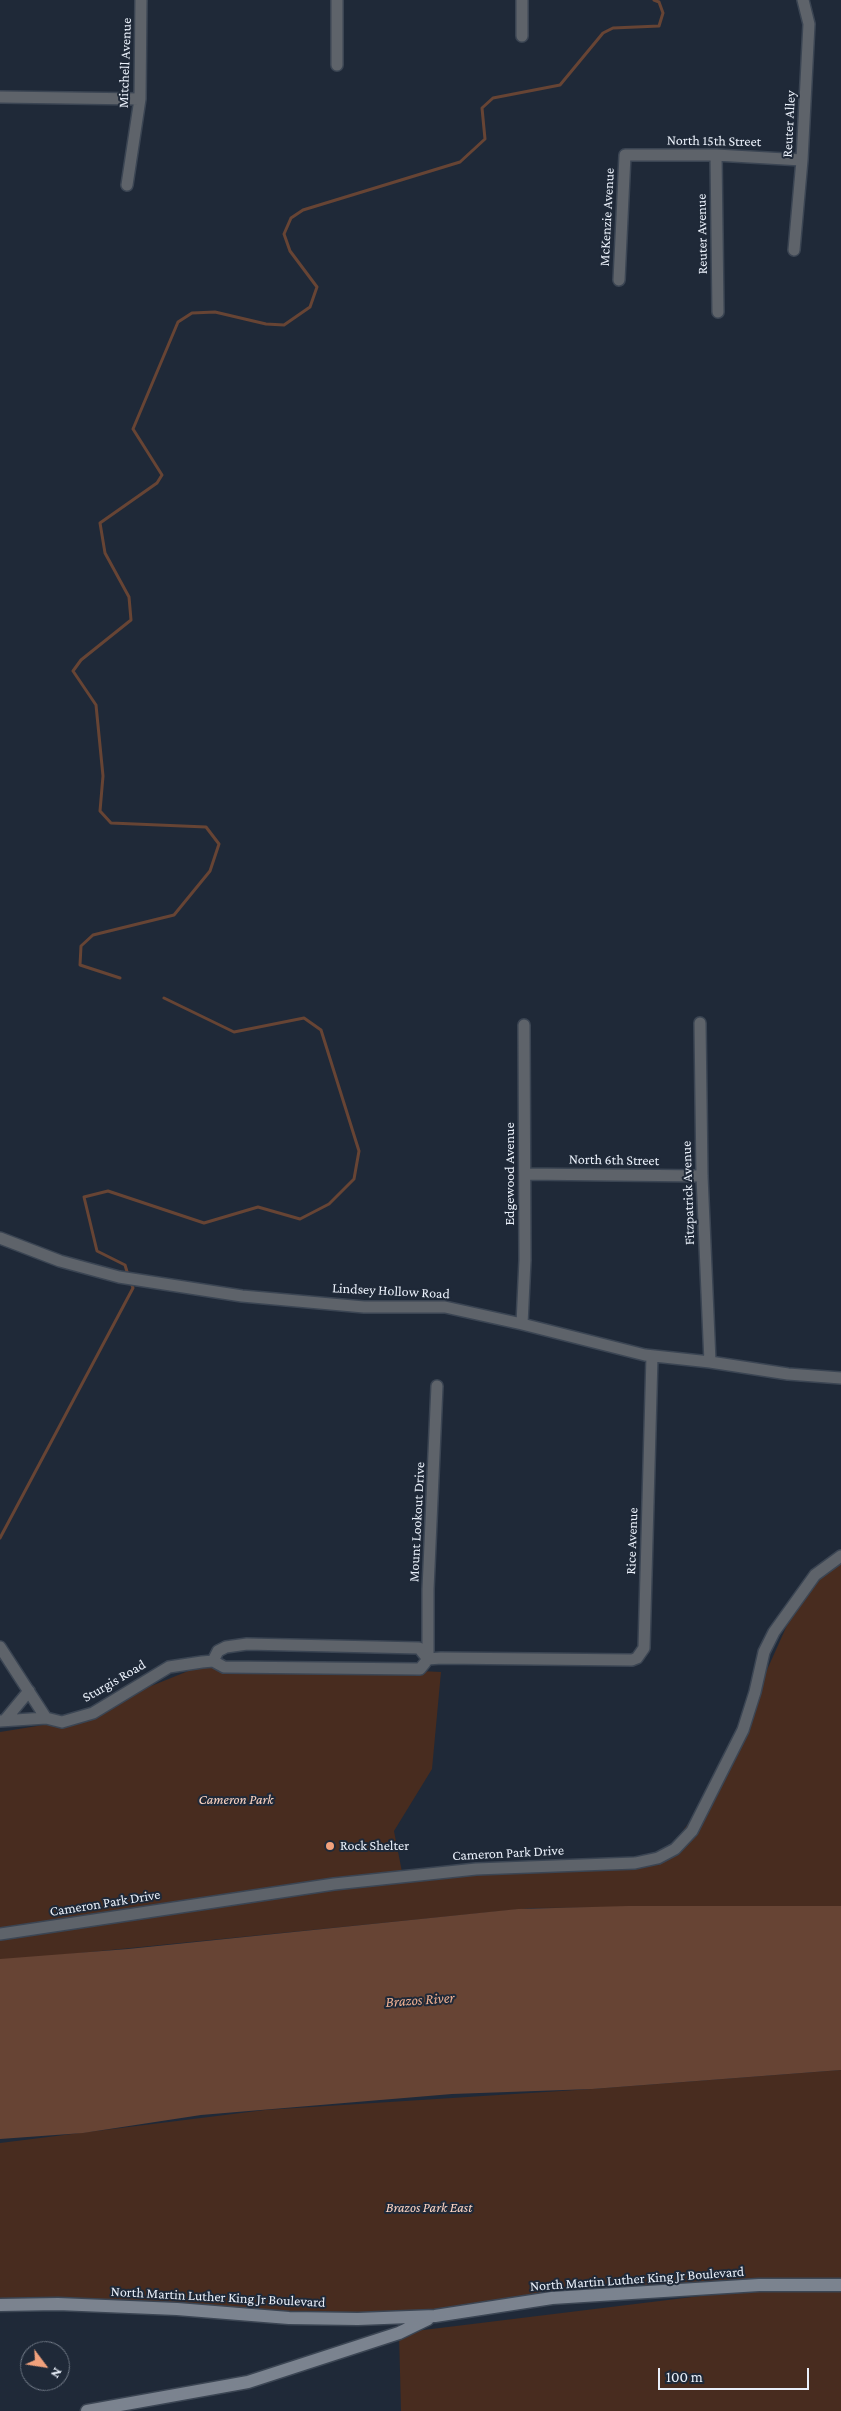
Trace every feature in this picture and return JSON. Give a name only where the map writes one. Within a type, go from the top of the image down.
[{"type":"main road","name":"North Martin Luther King Jr Boulevard","points":[[0,2305],[58,2304],[177,2309],[289,2318],[358,2319],[435,2316],[552,2298],[758,2285],[841,2285]]},
{"type":"main road","name":"North Martin Luther King Jr Boulevard","points":[[87,2411],[248,2382],[399,2333],[435,2316]]},
{"type":"street","name":"Mitchell Avenue","points":[[127,185],[140,99],[141,0]]},
{"type":"street","points":[[337,0],[337,65]]},
{"type":"street","points":[[522,0],[522,36]]},
{"type":"street","name":"Reuter Alley","points":[[794,250],[802,160],[809,24],[803,0]]},
{"type":"street","points":[[0,97],[140,99]]},
{"type":"street","name":"North 15th Street","points":[[625,155],[716,155],[802,160]]},
{"type":"street","name":"McKenzie Avenue","points":[[619,280],[625,155]]},
{"type":"street","name":"Reuter Avenue","points":[[716,155],[718,312]]},
{"type":"street","name":"Fitzpatrick Avenue","points":[[700,1023],[702,1176],[710,1362]]},
{"type":"street","name":"Edgewood Avenue","points":[[522,1324],[525,1174],[524,1025]]},
{"type":"street","name":"North 6th Street","points":[[525,1174],[702,1176]]},
{"type":"street","name":"Lindsey Hollow Road","points":[[0,1238],[60,1261],[119,1277],[242,1296],[364,1307],[445,1307],[652,1356],[710,1362],[788,1374],[841,1378]]},
{"type":"street","name":"Rice Avenue","points":[[572,1659],[632,1660],[637,1658],[644,1648],[652,1356]]},
{"type":"street","name":"Mount Lookout Drive","points":[[428,1659],[428,1589],[437,1386]]},
{"type":"street","name":"Cameron Park Drive","points":[[0,1934],[334,1884],[476,1869],[636,1863],[658,1858],[675,1848],[692,1831],[732,1752],[750,1711],[764,1652],[774,1632],[815,1575],[841,1556]]},
{"type":"street","name":"Sturgis Road","points":[[213,1661],[218,1651],[226,1647],[247,1644],[419,1648],[428,1659]]},
{"type":"street","points":[[0,1647],[46,1718]]},
{"type":"street","name":"Sturgis Road","points":[[428,1659],[572,1659]]},
{"type":"street","name":"Sturgis Road","points":[[2,1720],[46,1718],[62,1722],[93,1713],[168,1667],[213,1661],[224,1667],[420,1669],[428,1659]]},
{"type":"street","points":[[2,1720],[28,1691]]},
{"type":"green space","name":"Cameron Park","points":[[841,1561],[841,1906],[532,1908],[0,1961],[0,1732],[62,1722],[213,1661],[441,1672],[432,1769],[394,1831],[403,1877],[666,1854],[714,1788],[801,1594]]},
{"type":"green space","name":"Brazos Park East","points":[[841,2070],[841,2411],[401,2411],[399,2333],[733,2292],[612,2294],[435,2316],[0,2306],[0,2143],[265,2110],[592,2089]]},
{"type":"water","name":"Brazos River","points":[[628,1906],[841,1906],[841,2070],[592,2089],[452,2094],[201,2115],[83,2133],[0,2139],[0,1959],[128,1949],[518,1909]]},
{"type":"waterway","points":[[120,978],[80,965],[81,946],[93,935],[174,915],[210,871],[219,844],[206,827],[111,823],[100,811],[103,776],[96,705],[73,671],[81,660],[131,620],[129,597],[105,553],[100,523],[157,483],[162,475],[133,429],[178,322],[192,313],[215,312],[266,324],[284,325],[310,307],[317,287],[290,251],[284,234],[291,218],[303,210],[460,162],[485,139],[482,108],[493,98],[560,85],[603,33],[613,28],[659,26],[663,13],[659,2],[654,0]]},
{"type":"waterway","points":[[128,1275],[125,1265],[97,1251],[84,1197],[108,1191],[204,1223],[258,1207],[300,1219],[329,1204],[354,1179],[359,1151],[321,1030],[304,1018],[234,1032],[164,998]]},
{"type":"waterway","points":[[0,1538],[133,1288],[131,1283]]},
{"type":"place","name":"Rock Shelter","points":[[330,1846]]}]
